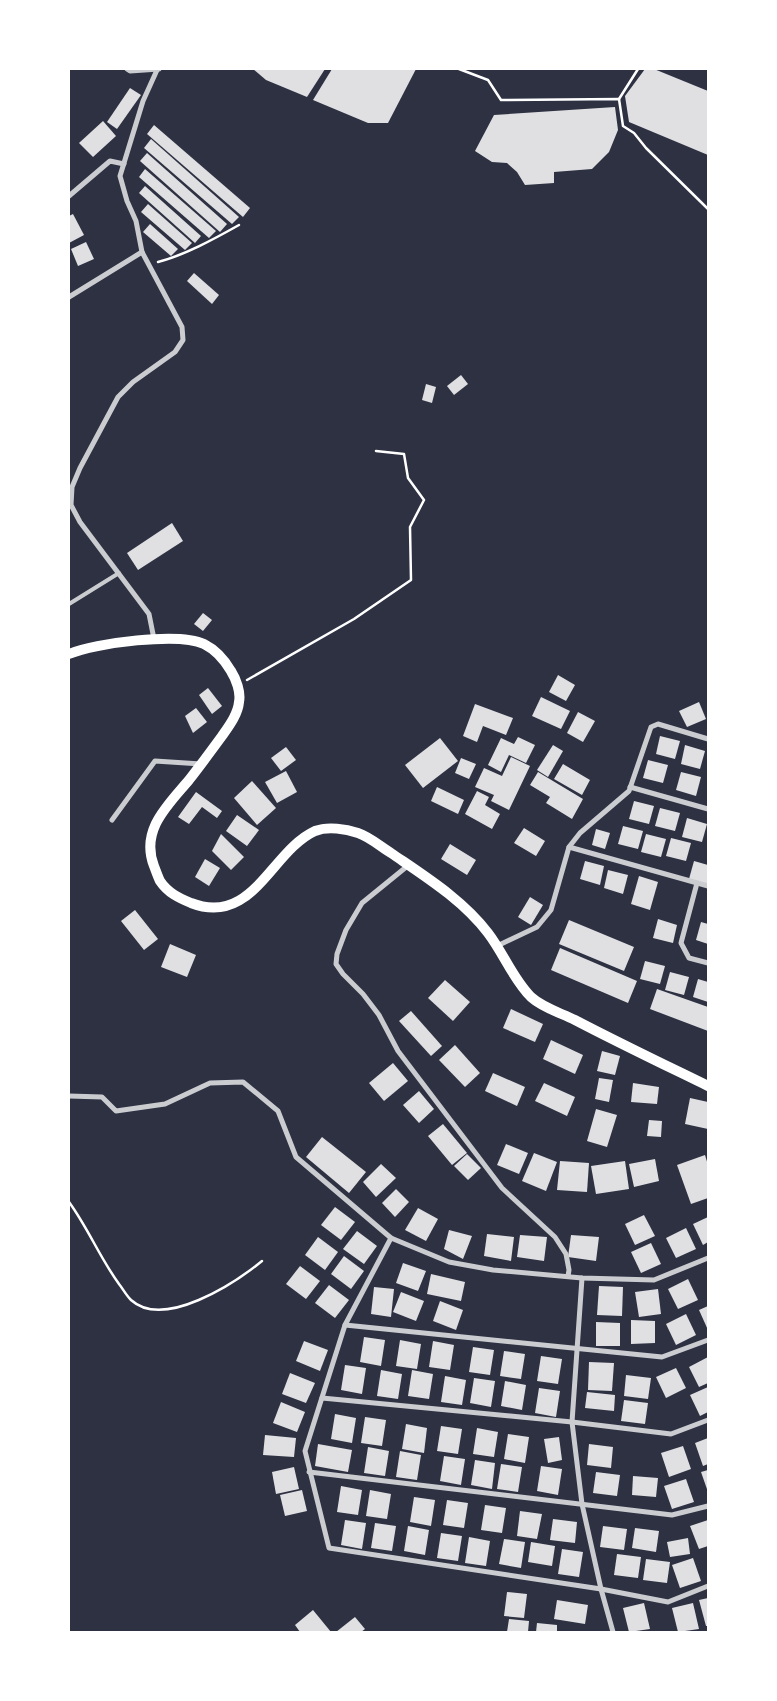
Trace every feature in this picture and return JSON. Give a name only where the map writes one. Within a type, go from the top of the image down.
[{"type":"main road","points":[[69,654],[82,648],[154,639],[186,640],[202,643],[213,650],[224,660],[236,679],[240,702],[231,724],[160,816],[152,832],[150,854],[160,881],[174,897],[195,905],[220,908],[242,900],[252,892],[298,842],[318,830],[344,829],[362,834],[454,898],[475,917],[533,999],[598,1033],[708,1086]]},
{"type":"street","points":[[127,69],[130,71],[158,69],[143,101],[120,176],[127,201],[136,221],[142,252],[182,327],[183,340],[175,352],[133,382],[118,397],[80,468],[72,487],[71,505],[80,522],[149,614],[154,639]]},
{"type":"street","points":[[69,196],[110,160],[124,164]]},
{"type":"street","points":[[69,297],[142,252]]},
{"type":"street","points":[[496,946],[537,927],[551,910],[570,847],[580,833],[629,790],[651,727],[658,724],[708,739]]},
{"type":"street","points":[[112,820],[155,761],[201,764]]},
{"type":"street","points":[[630,787],[708,809]]},
{"type":"street","points":[[570,847],[708,886]]},
{"type":"street","points":[[407,864],[405,868],[362,903],[346,930],[337,954],[336,964],[379,1015],[398,1051],[502,1188],[555,1237],[566,1254],[569,1270],[568,1276]]},
{"type":"street","points":[[697,883],[681,942],[689,958],[708,963]]},
{"type":"street","points":[[69,1096],[102,1098],[116,1111],[165,1104],[210,1083],[243,1082],[278,1111],[296,1157],[391,1238],[449,1262],[493,1270],[582,1278],[654,1280],[708,1258]]},
{"type":"street","points":[[391,1238],[345,1325],[305,1451],[329,1548],[601,1589],[668,1602],[708,1586]]},
{"type":"street","points":[[582,1278],[572,1422],[582,1504],[601,1589],[613,1632]]},
{"type":"street","points":[[345,1325],[662,1357],[708,1340]]},
{"type":"street","points":[[322,1398],[572,1422],[671,1434],[708,1420]]},
{"type":"street","points":[[309,1472],[672,1515],[708,1506]]},
{"type":"lane","points":[[69,604],[119,573]]},
{"type":"path","points":[[459,69],[488,80],[501,100],[619,99]]},
{"type":"path","points":[[638,69],[619,99],[623,126],[634,133],[646,148],[708,209]]},
{"type":"path","points":[[149,264],[174,258],[239,225]]},
{"type":"path","points":[[237,685],[354,619],[411,580],[410,527],[424,500],[408,478],[404,454],[376,451]]},
{"type":"path","points":[[69,1202],[111,1273],[131,1300],[140,1306],[152,1309],[170,1309],[186,1305],[245,1275],[262,1261]]},
{"type":"building","points":[[253,69],[325,69],[307,97],[266,80]]},
{"type":"building","points":[[332,69],[416,69],[388,123],[368,123],[313,100]]},
{"type":"building","points":[[645,69],[654,69],[708,91],[708,155],[629,122],[625,96]]},
{"type":"building","points":[[130,88],[141,95],[117,129],[107,122]]},
{"type":"building","points":[[615,107],[618,130],[609,152],[592,169],[554,172],[554,183],[525,185],[517,172],[507,163],[492,162],[475,151],[494,115]]},
{"type":"building","points":[[103,121],[116,136],[93,157],[79,143]]},
{"type":"building","points":[[154,125],[250,208],[243,217],[147,134]]},
{"type":"building","points":[[151,139],[239,217],[232,224],[144,148]]},
{"type":"building","points":[[147,153],[227,224],[220,232],[140,161]]},
{"type":"building","points":[[145,169],[216,231],[209,238],[139,177]]},
{"type":"building","points":[[145,186],[201,236],[195,243],[139,193]]},
{"type":"building","points":[[148,204],[192,243],[185,250],[141,212]]},
{"type":"building","points":[[73,214],[84,235],[69,243],[69,216]]},
{"type":"building","points":[[150,224],[178,249],[171,256],[143,232]]},
{"type":"building","points":[[86,242],[94,259],[78,266],[71,249]]},
{"type":"building","points":[[194,273],[219,295],[212,304],[187,281]]},
{"type":"building","points":[[461,375],[468,384],[454,395],[447,386]]},
{"type":"building","points":[[426,384],[436,387],[432,403],[422,400]]},
{"type":"building","points":[[172,523],[183,541],[138,570],[127,553]]},
{"type":"building","points":[[203,613],[212,620],[203,631],[194,624]]},
{"type":"building","points":[[558,675],[575,685],[566,701],[549,692]]},
{"type":"building","points":[[208,688],[222,706],[212,714],[199,695]]},
{"type":"building","points":[[541,697],[570,711],[561,729],[532,716]]},
{"type":"building","points":[[699,702],[706,719],[687,727],[679,711]]},
{"type":"building","points":[[475,704],[513,718],[506,735],[483,726],[477,742],[463,736]]},
{"type":"building","points":[[196,708],[207,722],[193,733],[185,716]]},
{"type":"building","points":[[578,712],[595,721],[583,742],[567,733]]},
{"type":"building","points":[[660,736],[680,741],[675,759],[656,754]]},
{"type":"building","points":[[518,737],[535,745],[526,763],[509,755],[501,772],[488,765],[501,738],[514,744]]},
{"type":"building","points":[[440,738],[458,761],[423,788],[405,765]]},
{"type":"building","points":[[553,745],[563,751],[548,777],[537,770]]},
{"type":"building","points":[[685,745],[705,751],[700,769],[681,764]]},
{"type":"building","points":[[286,747],[296,760],[281,771],[271,758]]},
{"type":"building","points":[[511,757],[530,766],[509,810],[491,801],[494,795],[475,787],[484,768],[502,776]]},
{"type":"building","points":[[461,758],[476,764],[469,779],[455,773]]},
{"type":"building","points":[[648,760],[668,765],[663,783],[643,778]]},
{"type":"building","points":[[563,764],[590,780],[582,795],[554,779]]},
{"type":"building","points":[[286,771],[297,792],[277,803],[265,782]]},
{"type":"building","points":[[538,772],[583,799],[572,819],[546,803],[550,797],[530,785]]},
{"type":"building","points":[[681,772],[701,777],[696,796],[676,790]]},
{"type":"building","points":[[252,781],[276,808],[257,825],[234,798]]},
{"type":"building","points":[[437,787],[464,800],[458,814],[431,801]]},
{"type":"building","points":[[477,791],[489,797],[485,805],[500,814],[492,829],[465,814]]},
{"type":"building","points":[[196,792],[222,811],[217,818],[202,807],[189,824],[178,817]]},
{"type":"building","points":[[634,801],[654,806],[649,824],[629,819]]},
{"type":"building","points":[[660,808],[680,813],[675,831],[655,826]]},
{"type":"building","points":[[237,815],[259,830],[247,846],[226,831]]},
{"type":"building","points":[[687,818],[707,824],[702,842],[682,837]]},
{"type":"building","points":[[623,826],[643,831],[638,849],[618,844]]},
{"type":"building","points":[[524,828],[545,841],[536,856],[514,843]]},
{"type":"building","points":[[596,829],[610,833],[605,849],[592,845]]},
{"type":"building","points":[[221,834],[244,857],[231,870],[212,851]]},
{"type":"building","points":[[646,834],[666,839],[661,857],[641,852]]},
{"type":"building","points":[[671,838],[691,843],[686,861],[666,856]]},
{"type":"building","points":[[450,844],[476,860],[467,875],[441,859]]},
{"type":"building","points":[[205,859],[220,868],[209,886],[195,877]]},
{"type":"building","points":[[585,861],[604,866],[600,885],[580,879]]},
{"type":"building","points":[[694,861],[708,865],[708,885],[689,879]]},
{"type":"building","points":[[608,870],[628,875],[623,894],[604,888]]},
{"type":"building","points":[[639,876],[658,882],[650,910],[631,904]]},
{"type":"building","points":[[530,897],[543,905],[531,925],[518,917]]},
{"type":"building","points":[[135,910],[158,939],[144,950],[121,921]]},
{"type":"building","points":[[658,919],[677,925],[673,943],[653,938]]},
{"type":"building","points":[[569,920],[634,947],[624,971],[559,944]]},
{"type":"building","points":[[701,922],[708,924],[708,944],[696,940]]},
{"type":"building","points":[[170,944],[196,955],[187,977],[161,967]]},
{"type":"building","points":[[560,948],[637,981],[628,1003],[551,970]]},
{"type":"building","points":[[645,961],[665,966],[660,984],[640,979]]},
{"type":"building","points":[[670,972],[689,977],[684,995],[665,990]]},
{"type":"building","points":[[698,979],[708,982],[708,1002],[693,997]]},
{"type":"building","points":[[445,980],[470,1002],[453,1021],[428,998]]},
{"type":"building","points":[[657,989],[708,1007],[708,1031],[650,1009]]},
{"type":"building","points":[[511,1009],[543,1024],[535,1042],[503,1028]]},
{"type":"building","points":[[411,1011],[442,1046],[431,1056],[399,1021]]},
{"type":"building","points":[[551,1040],[583,1055],[575,1074],[543,1059]]},
{"type":"building","points":[[455,1045],[480,1073],[465,1087],[439,1060]]},
{"type":"building","points":[[602,1051],[620,1056],[615,1075],[597,1071]]},
{"type":"building","points":[[393,1063],[408,1081],[384,1101],[369,1083]]},
{"type":"building","points":[[493,1073],[525,1087],[517,1106],[485,1091]]},
{"type":"building","points":[[599,1078],[613,1080],[609,1102],[595,1099]]},
{"type":"building","points":[[544,1083],[575,1097],[567,1116],[535,1101]]},
{"type":"building","points":[[633,1083],[659,1087],[657,1104],[631,1102]]},
{"type":"building","points":[[419,1091],[434,1109],[419,1123],[403,1105]]},
{"type":"building","points":[[690,1098],[708,1102],[708,1129],[685,1124]]},
{"type":"building","points":[[596,1109],[617,1115],[607,1147],[587,1141]]},
{"type":"building","points":[[649,1120],[662,1121],[661,1137],[647,1136]]},
{"type":"building","points":[[443,1124],[467,1153],[452,1165],[428,1136]]},
{"type":"building","points":[[322,1137],[366,1172],[349,1193],[306,1157]]},
{"type":"building","points":[[506,1144],[528,1153],[519,1174],[497,1165]]},
{"type":"building","points":[[534,1153],[557,1162],[546,1191],[522,1181]]},
{"type":"building","points":[[467,1154],[481,1168],[468,1180],[454,1166]]},
{"type":"building","points":[[705,1155],[708,1165],[708,1198],[691,1204],[677,1165]]},
{"type":"building","points":[[655,1159],[659,1181],[634,1187],[629,1164]]},
{"type":"building","points":[[560,1161],[589,1163],[587,1192],[557,1190]]},
{"type":"building","points":[[625,1161],[629,1189],[596,1194],[591,1166]]},
{"type":"building","points":[[381,1164],[396,1178],[376,1197],[363,1182]]},
{"type":"building","points":[[396,1189],[409,1202],[395,1217],[382,1203]]},
{"type":"building","points":[[335,1207],[355,1222],[341,1240],[321,1225]]},
{"type":"building","points":[[418,1208],[438,1219],[426,1241],[405,1230]]},
{"type":"building","points":[[644,1215],[655,1236],[635,1245],[625,1224]]},
{"type":"building","points":[[708,1217],[708,1242],[703,1245],[693,1224]]},
{"type":"building","points":[[686,1228],[696,1249],[676,1258],[666,1238]]},
{"type":"building","points":[[449,1230],[472,1236],[463,1259],[444,1249]]},
{"type":"building","points":[[357,1231],[377,1246],[364,1264],[343,1249]]},
{"type":"building","points":[[487,1234],[514,1237],[511,1261],[484,1256]]},
{"type":"building","points":[[520,1235],[547,1237],[544,1261],[517,1257]]},
{"type":"building","points":[[571,1235],[599,1237],[596,1261],[568,1257]]},
{"type":"building","points":[[318,1237],[338,1252],[325,1270],[305,1255]]},
{"type":"building","points":[[651,1243],[661,1264],[641,1273],[631,1252]]},
{"type":"building","points":[[344,1256],[364,1271],[351,1289],[331,1274]]},
{"type":"building","points":[[403,1263],[426,1271],[418,1291],[396,1283]]},
{"type":"building","points":[[300,1266],[320,1281],[306,1299],[286,1284]]},
{"type":"building","points":[[431,1274],[465,1282],[461,1301],[427,1294]]},
{"type":"building","points":[[688,1279],[698,1300],[678,1309],[668,1289]]},
{"type":"building","points":[[329,1285],[349,1300],[335,1318],[315,1303]]},
{"type":"building","points":[[599,1286],[623,1287],[622,1316],[597,1315]]},
{"type":"building","points":[[374,1287],[394,1289],[391,1317],[371,1314]]},
{"type":"building","points":[[658,1289],[661,1314],[639,1317],[635,1292]]},
{"type":"building","points":[[401,1292],[424,1301],[416,1321],[393,1312]]},
{"type":"building","points":[[440,1301],[463,1310],[456,1330],[433,1321]]},
{"type":"building","points":[[708,1306],[708,1330],[699,1310]]},
{"type":"building","points":[[686,1314],[696,1335],[676,1345],[666,1324]]},
{"type":"building","points":[[631,1320],[655,1321],[655,1343],[631,1344]]},
{"type":"building","points":[[596,1322],[620,1323],[620,1346],[596,1346]]},
{"type":"building","points":[[364,1337],[385,1340],[381,1366],[360,1362]]},
{"type":"building","points":[[400,1340],[421,1344],[417,1369],[396,1366]]},
{"type":"building","points":[[304,1341],[328,1350],[320,1371],[296,1361]]},
{"type":"building","points":[[433,1341],[454,1345],[450,1370],[429,1367]]},
{"type":"building","points":[[473,1347],[494,1350],[490,1375],[469,1372]]},
{"type":"building","points":[[504,1351],[525,1354],[521,1379],[500,1376]]},
{"type":"building","points":[[541,1356],[562,1359],[558,1384],[537,1381]]},
{"type":"building","points":[[708,1357],[708,1383],[699,1387],[689,1367]]},
{"type":"building","points":[[589,1362],[614,1363],[612,1391],[588,1390]]},
{"type":"building","points":[[345,1365],[366,1368],[362,1394],[341,1390]]},
{"type":"building","points":[[676,1368],[686,1388],[666,1398],[656,1377]]},
{"type":"building","points":[[381,1370],[402,1374],[398,1399],[377,1396]]},
{"type":"building","points":[[412,1370],[433,1374],[429,1399],[408,1396]]},
{"type":"building","points":[[290,1373],[315,1383],[306,1403],[282,1394]]},
{"type":"building","points":[[626,1375],[651,1378],[648,1399],[624,1396]]},
{"type":"building","points":[[445,1376],[466,1380],[462,1405],[441,1402]]},
{"type":"building","points":[[474,1378],[495,1381],[491,1407],[470,1403]]},
{"type":"building","points":[[505,1381],[526,1385],[522,1410],[501,1406]]},
{"type":"building","points":[[708,1387],[708,1412],[700,1416],[690,1395]]},
{"type":"building","points":[[539,1388],[560,1391],[556,1417],[535,1413]]},
{"type":"building","points":[[587,1392],[615,1395],[614,1411],[585,1408]]},
{"type":"building","points":[[624,1400],[648,1403],[645,1424],[621,1421]]},
{"type":"building","points":[[281,1402],[305,1412],[297,1432],[273,1423]]},
{"type":"building","points":[[335,1414],[356,1418],[352,1443],[331,1439]]},
{"type":"building","points":[[365,1417],[386,1420],[382,1446],[361,1443]]},
{"type":"building","points":[[406,1424],[427,1428],[424,1453],[402,1449]]},
{"type":"building","points":[[441,1426],[462,1429],[458,1454],[437,1451]]},
{"type":"building","points":[[477,1428],[498,1432],[494,1457],[473,1454]]},
{"type":"building","points":[[508,1434],[529,1437],[525,1463],[504,1459]]},
{"type":"building","points":[[265,1435],[296,1438],[294,1457],[263,1455]]},
{"type":"building","points":[[559,1437],[562,1460],[548,1463],[544,1439]]},
{"type":"building","points":[[708,1438],[708,1464],[703,1466],[695,1443]]},
{"type":"building","points":[[318,1444],[352,1450],[348,1472],[315,1466]]},
{"type":"building","points":[[589,1444],[613,1447],[611,1468],[587,1465]]},
{"type":"building","points":[[683,1446],[691,1469],[669,1477],[661,1453]]},
{"type":"building","points":[[368,1447],[389,1451],[385,1476],[364,1473]]},
{"type":"building","points":[[400,1451],[421,1455],[417,1480],[396,1477]]},
{"type":"building","points":[[444,1456],[465,1459],[461,1485],[440,1481]]},
{"type":"building","points":[[475,1460],[495,1463],[492,1489],[471,1485]]},
{"type":"building","points":[[501,1464],[522,1467],[518,1492],[497,1489]]},
{"type":"building","points":[[541,1466],[562,1469],[558,1495],[537,1491]]},
{"type":"building","points":[[294,1467],[299,1489],[276,1494],[272,1472]]},
{"type":"building","points":[[708,1470],[708,1492],[701,1472]]},
{"type":"building","points":[[596,1472],[620,1475],[617,1496],[593,1493]]},
{"type":"building","points":[[633,1476],[658,1478],[656,1497],[632,1495]]},
{"type":"building","points":[[686,1479],[694,1502],[672,1509],[664,1486]]},
{"type":"building","points":[[341,1486],[362,1490],[358,1515],[337,1512]]},
{"type":"building","points":[[302,1490],[307,1511],[285,1516],[280,1495]]},
{"type":"building","points":[[370,1490],[391,1494],[387,1519],[366,1516]]},
{"type":"building","points":[[414,1497],[435,1500],[431,1526],[410,1522]]},
{"type":"building","points":[[447,1500],[468,1503],[464,1528],[443,1525]]},
{"type":"building","points":[[485,1505],[506,1508],[502,1533],[481,1530]]},
{"type":"building","points":[[520,1511],[542,1514],[537,1539],[517,1536]]},
{"type":"building","points":[[553,1519],[577,1522],[575,1543],[550,1540]]},
{"type":"building","points":[[345,1520],[366,1523],[362,1549],[341,1545]]},
{"type":"building","points":[[708,1520],[708,1546],[699,1549],[690,1526]]},
{"type":"building","points":[[375,1523],[396,1526],[392,1551],[371,1548]]},
{"type":"building","points":[[408,1526],[429,1530],[425,1555],[404,1551]]},
{"type":"building","points":[[603,1526],[627,1529],[624,1550],[600,1547]]},
{"type":"building","points":[[635,1528],[659,1531],[656,1552],[632,1548]]},
{"type":"building","points":[[441,1533],[462,1536],[458,1561],[437,1558]]},
{"type":"building","points":[[469,1537],[490,1541],[486,1566],[465,1563]]},
{"type":"building","points":[[688,1538],[690,1554],[670,1557],[667,1542]]},
{"type":"building","points":[[504,1539],[525,1542],[521,1568],[499,1564]]},
{"type":"building","points":[[531,1542],[555,1546],[552,1566],[528,1562]]},
{"type":"building","points":[[562,1549],[583,1552],[579,1577],[558,1574]]},
{"type":"building","points":[[617,1554],[641,1557],[638,1578],[614,1575]]},
{"type":"building","points":[[693,1558],[701,1581],[680,1588],[672,1565]]},
{"type":"building","points":[[646,1559],[670,1562],[667,1583],[643,1580]]},
{"type":"building","points":[[507,1592],[527,1594],[524,1618],[504,1616]]},
{"type":"building","points":[[708,1598],[708,1626],[706,1626],[699,1600]]},
{"type":"building","points":[[557,1600],[588,1605],[585,1624],[554,1619]]},
{"type":"building","points":[[644,1603],[650,1629],[629,1632],[623,1608]]},
{"type":"building","points":[[693,1603],[699,1629],[678,1632],[672,1608]]},
{"type":"building","points":[[313,1610],[331,1632],[300,1632],[295,1625]]},
{"type":"building","points":[[355,1617],[365,1629],[361,1632],[336,1632]]},
{"type":"building","points":[[509,1619],[529,1621],[528,1632],[507,1632]]},
{"type":"building","points":[[537,1623],[557,1625],[557,1632],[536,1632]]}]
